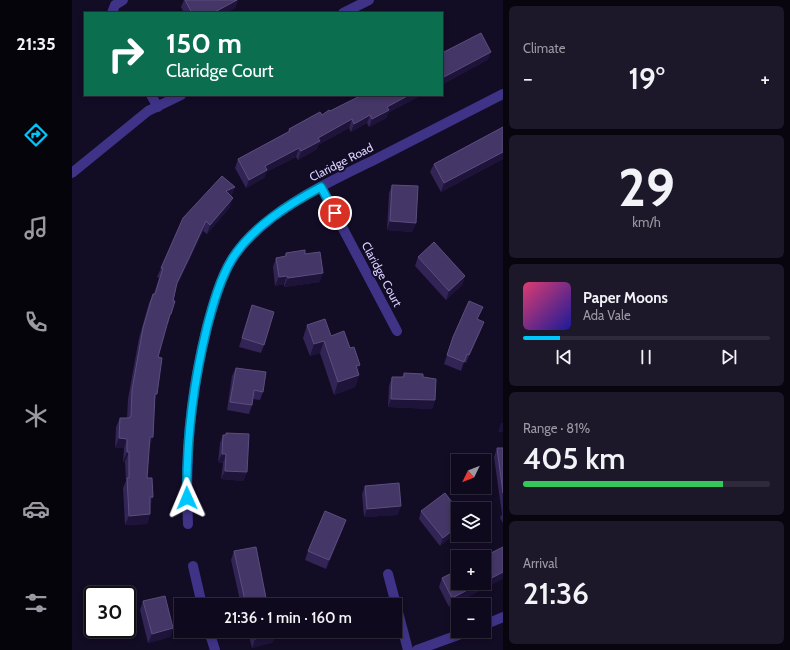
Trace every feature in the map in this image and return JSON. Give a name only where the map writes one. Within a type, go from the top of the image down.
[{"type":"street","points":[[112,12],[115,4],[123,0]]},
{"type":"street","points":[[345,12],[369,0]]},
{"type":"street","name":"Claridge Road","points":[[188,524],[188,437],[192,398],[212,308],[226,270],[242,247],[256,232],[285,209],[321,187],[503,94]]},
{"type":"street","points":[[152,96],[158,107]]},
{"type":"street","points":[[72,173],[148,111],[179,96]]},
{"type":"street","name":"Claridge Court","points":[[321,187],[397,331]]},
{"type":"street","points":[[193,566],[200,598]]},
{"type":"street","points":[[388,574],[408,650]]},
{"type":"street","points":[[491,622],[503,617]]},
{"type":"street","points":[[211,638],[215,650]]},
{"type":"street","points":[[417,650],[451,638]]},
{"type":"building","points":[[185,0],[237,0],[215,12],[191,12]]},
{"type":"building","points":[[481,33],[491,52],[443,77],[443,52]]},
{"type":"building","points":[[360,96],[407,96],[387,107],[389,110],[372,119],[370,115],[354,124],[352,119],[318,138],[320,141],[301,151],[299,148],[265,166],[267,170],[249,180],[238,159],[290,131],[289,129],[320,112],[322,115],[329,110],[330,111]]},
{"type":"building","points":[[503,127],[503,152],[444,183],[434,164]]},
{"type":"building","points":[[222,176],[235,187],[226,191],[233,198],[210,225],[206,221],[177,283],[173,301],[175,301],[158,357],[162,358],[157,394],[155,394],[153,437],[150,437],[147,478],[152,478],[153,497],[150,497],[150,514],[129,516],[127,478],[129,478],[129,452],[127,452],[127,439],[119,438],[120,418],[129,418],[131,416],[132,390],[143,328],[153,294],[155,294],[163,268],[161,268],[183,218]]},
{"type":"building","points":[[392,185],[418,186],[416,223],[390,221]]},
{"type":"building","points":[[434,242],[465,276],[449,291],[418,257]]},
{"type":"building","points":[[305,250],[305,254],[320,252],[323,273],[288,278],[287,276],[279,277],[276,258],[286,256],[286,253]]},
{"type":"building","points":[[469,301],[483,307],[477,319],[484,322],[469,355],[467,354],[464,362],[447,355],[453,337]]},
{"type":"building","points":[[252,305],[274,312],[264,345],[242,338]]},
{"type":"building","points":[[325,319],[331,336],[344,331],[350,348],[354,347],[360,365],[356,366],[359,375],[338,382],[324,341],[314,344],[307,325]]},
{"type":"building","points":[[236,368],[266,372],[263,392],[254,390],[252,405],[230,402]]},
{"type":"building","points":[[404,373],[423,374],[423,377],[436,379],[435,400],[391,399],[392,377],[404,377]]},
{"type":"building","points":[[226,433],[249,434],[247,472],[225,471],[226,454],[222,454],[223,435],[226,435]]},
{"type":"building","points":[[497,448],[503,448],[503,493]]},
{"type":"building","points":[[399,483],[401,506],[367,509],[365,486]]},
{"type":"building","points":[[445,493],[452,502],[451,532],[443,538],[421,511]]},
{"type":"building","points":[[325,511],[346,520],[329,560],[308,551]]},
{"type":"building","points":[[256,547],[266,598],[244,598],[234,551]]},
{"type":"building","points":[[503,547],[503,572],[491,578],[491,553]]},
{"type":"building","points":[[451,574],[451,590],[467,590],[452,598],[442,578]]},
{"type":"building","points":[[165,596],[173,628],[152,634],[143,601]]},
{"type":"route","points":[[187,498],[186,479],[188,437],[192,398],[212,308],[226,270],[242,247],[267,223],[304,196],[321,187],[335,213]]}]
